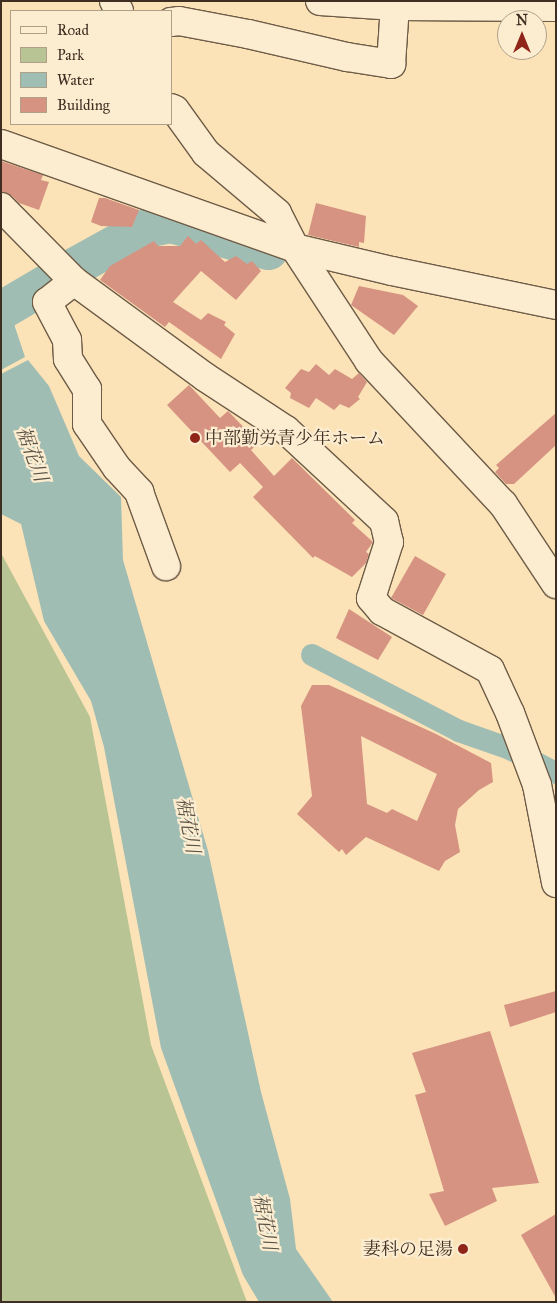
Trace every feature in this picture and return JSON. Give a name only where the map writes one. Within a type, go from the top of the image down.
[{"type":"street","points":[[320,1],[395,6],[556,7]]},
{"type":"street","points":[[172,22],[179,21],[231,30],[347,58],[391,64],[395,6]]},
{"type":"street","points":[[172,108],[206,153],[277,212],[295,248],[369,361],[503,504],[556,584]]},
{"type":"street","points":[[1,144],[295,248],[392,271],[556,305]]},
{"type":"street","points":[[1,207],[74,281],[205,377],[286,430],[384,521],[389,542],[371,598],[382,611],[490,670],[537,784],[556,883]]},
{"type":"street","points":[[74,281],[47,302],[67,340],[68,358],[87,389],[87,424],[117,468],[139,492],[166,566]]},
{"type":"green space","points":[[1,553],[90,717],[151,1045],[247,1302],[1,1302]]},
{"type":"water","points":[[1,311],[13,321],[25,357],[1,370]]},
{"type":"water","name":"裾花川","points":[[28,360],[49,386],[79,456],[121,497],[123,560],[208,851],[261,1092],[290,1199],[296,1249],[333,1302],[259,1302],[243,1275],[161,1048],[104,747],[91,701],[44,621],[21,524],[1,514],[1,374]]},
{"type":"building","points":[[1,161],[43,175],[41,180],[49,182],[39,210],[19,203],[12,196],[1,192]]},
{"type":"building","points":[[99,198],[105,198],[139,210],[132,227],[101,226],[91,222]]},
{"type":"building","points":[[316,203],[366,216],[364,243],[359,242],[359,247],[308,235]]},
{"type":"building","points":[[188,236],[196,244],[201,240],[225,262],[236,256],[247,264],[252,261],[261,271],[236,300],[201,271],[173,302],[201,320],[208,313],[226,322],[224,325],[235,334],[221,359],[169,322],[165,327],[100,280],[110,266],[154,241],[158,246],[180,246]]},
{"type":"building","points":[[359,286],[403,295],[418,306],[394,335],[351,305]]},
{"type":"building","points":[[316,364],[329,375],[335,369],[352,379],[359,373],[367,382],[358,397],[360,399],[349,408],[340,404],[334,410],[316,398],[309,408],[290,398],[291,393],[285,388],[301,369],[309,372]]},
{"type":"building","points":[[189,385],[220,418],[228,411],[259,443],[251,450],[274,476],[292,458],[355,520],[352,523],[373,542],[366,552],[369,554],[366,563],[352,577],[315,556],[313,558],[253,497],[263,487],[240,463],[230,472],[167,405]]},
{"type":"building","points":[[556,413],[556,445],[514,484],[506,484],[495,472],[499,468],[496,465]]},
{"type":"building","points":[[415,556],[446,574],[423,615],[391,598]]},
{"type":"building","points":[[349,609],[392,637],[378,660],[336,638]]},
{"type":"building","points":[[312,685],[329,685],[436,734],[491,763],[493,782],[479,790],[458,809],[455,825],[460,852],[445,861],[439,871],[366,837],[346,855],[342,849],[339,852],[297,814],[312,796],[301,706]],"holes":[[[361,736],[437,774],[417,821],[392,809],[387,813],[367,804]]]},
{"type":"building","points":[[556,991],[556,1012],[510,1027],[504,1005]]},
{"type":"building","points":[[490,1031],[539,1183],[492,1188],[497,1201],[445,1226],[429,1194],[444,1191],[415,1095],[426,1092],[412,1053]]},
{"type":"building","points":[[556,1214],[556,1298],[521,1235]]},
{"type":"waterway","points":[[75,266],[142,229],[170,223],[268,250]]},
{"type":"waterway","points":[[1,310],[57,277]]},
{"type":"waterway","points":[[312,655],[459,731],[510,749],[556,773]]},
{"type":"place","name":"中部勤労青少年ホーム","points":[[195,438]]},
{"type":"place","name":"妻科の足湯","points":[[463,1249]]}]
